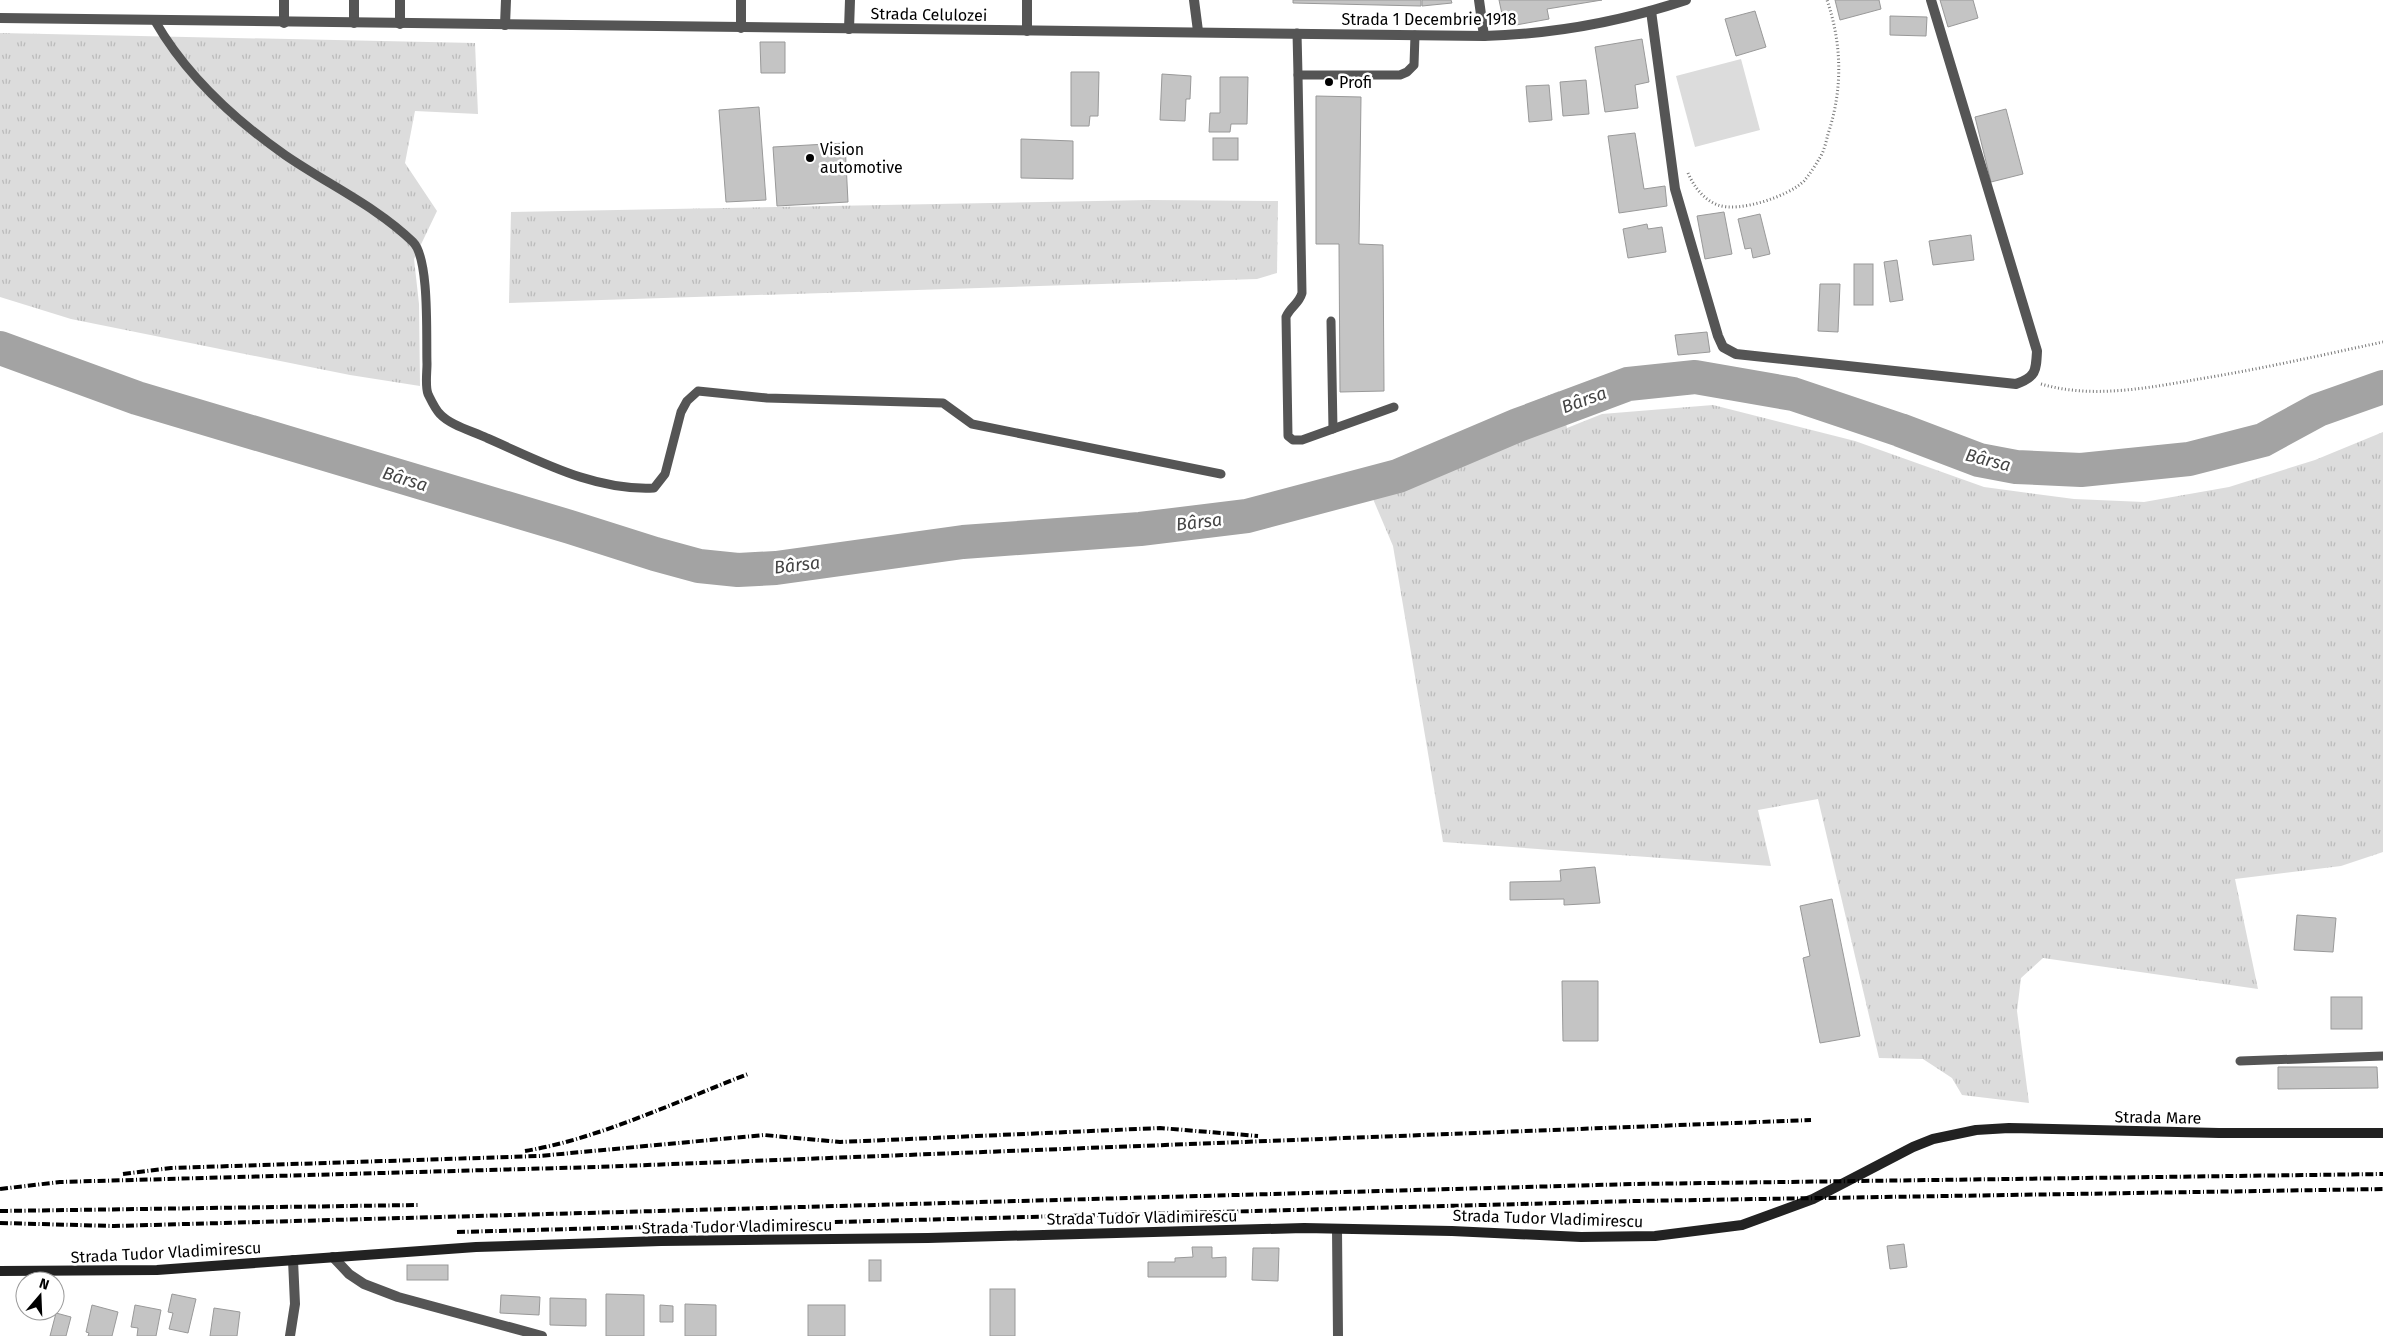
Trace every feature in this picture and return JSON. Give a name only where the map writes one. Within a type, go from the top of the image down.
[{"type":"main road","name":"Strada Mare","points":[[1933,1139],[1976,1130],[2009,1128],[2219,1133],[2383,1133]]},
{"type":"main road","name":"Strada Tudor Vladimirescu","points":[[0,1270],[157,1270],[467,1247],[583,1244],[1337,1229],[1589,1237],[1655,1236],[1742,1225],[1775,1215],[1837,1187],[1890,1158],[1933,1139]]},
{"type":"street","points":[[284,0],[284,23]]},
{"type":"street","points":[[354,0],[354,24]]},
{"type":"street","points":[[400,0],[400,24]]},
{"type":"street","points":[[505,25],[506,0]]},
{"type":"street","points":[[741,0],[741,28]]},
{"type":"street","points":[[849,29],[850,0]]},
{"type":"street","points":[[1027,0],[1027,30]]},
{"type":"street","points":[[1194,0],[1198,32]]},
{"type":"street","points":[[1479,0],[1484,36]]},
{"type":"street","name":"Strada 1 Decembrie 1918","points":[[1198,32],[1484,36],[1567,30],[1651,11],[1686,0]]},
{"type":"street","points":[[1651,11],[1675,189],[1718,336],[1724,347],[1736,354],[2016,384],[2028,380],[2036,369],[2037,351],[1931,0]]},
{"type":"street","name":"Strada Celulozei","points":[[0,18],[354,24],[1198,32]]},
{"type":"street","points":[[1337,1229],[1338,1336]]},
{"type":"street","points":[[333,1257],[349,1274],[364,1284],[381,1291],[542,1336]]},
{"type":"street","points":[[290,1336],[295,1304],[293,1260]]},
{"type":"lane","points":[[155,21],[169,46],[225,107],[284,154],[391,223],[415,244],[422,268],[426,296],[427,392],[440,414],[459,425],[574,476],[632,489],[654,488],[665,474],[681,412],[687,401],[698,391],[767,398],[943,403],[972,424],[1221,474]]},
{"type":"lane","points":[[1298,34],[1302,294],[1300,300],[1289,310],[1286,317],[1288,436],[1293,440],[1302,440],[1394,407]]},
{"type":"lane","points":[[1298,75],[1400,75],[1407,72],[1414,65],[1415,35]]},
{"type":"lane","points":[[1331,321],[1332,429]]},
{"type":"lane","points":[[2240,1060],[2383,1056]]},
{"type":"path","points":[[1685,167],[1693,183],[1706,200],[1720,206],[1748,206],[1783,194],[1803,181],[1820,158],[1832,124],[1839,88],[1840,59],[1834,22],[1827,0]]},
{"type":"path","points":[[2028,380],[2059,389],[2131,391],[2228,374],[2383,342]]},
{"type":"green space","points":[[0,33],[475,43],[478,114],[415,111],[405,163],[437,211],[414,259],[419,304],[420,386],[350,375],[71,319],[0,297]]},
{"type":"green space","points":[[1741,59],[1760,130],[1695,147],[1676,76]]},
{"type":"green space","points":[[1150,200],[1278,201],[1277,273],[1257,279],[509,303],[511,212]]},
{"type":"green space","points":[[1559,391],[1567,428],[1602,414],[1713,405],[1855,441],[1984,487],[2074,499],[2144,502],[2229,487],[2315,460],[2383,432],[2383,852],[2341,866],[2235,879],[2258,989],[2043,958],[2021,978],[2017,1011],[2029,1103],[1962,1095],[1952,1078],[1923,1059],[1879,1058],[1818,799],[1758,810],[1771,866],[1443,842],[1393,546],[1362,473]]},
{"type":"building","points":[[1293,0],[1421,0],[1421,6],[1293,3]]},
{"type":"building","points":[[1422,0],[1451,0],[1452,3],[1422,6]]},
{"type":"building","points":[[1499,0],[1602,0],[1547,9],[1549,19],[1516,25],[1514,12],[1502,14]]},
{"type":"building","points":[[1835,0],[1879,0],[1881,9],[1840,20]]},
{"type":"building","points":[[1940,0],[1973,0],[1978,18],[1948,27]]},
{"type":"building","points":[[1755,11],[1766,47],[1736,56],[1725,19]]},
{"type":"building","points":[[1890,16],[1927,17],[1926,36],[1890,35]]},
{"type":"building","points":[[1642,39],[1649,82],[1635,85],[1638,108],[1605,112],[1595,47]]},
{"type":"building","points":[[760,42],[785,42],[785,73],[761,73]]},
{"type":"building","points":[[1071,72],[1099,72],[1098,116],[1090,116],[1089,126],[1071,126]]},
{"type":"building","points":[[1162,74],[1191,76],[1190,99],[1186,99],[1185,121],[1160,120]]},
{"type":"building","points":[[1220,77],[1248,77],[1247,124],[1231,124],[1230,132],[1209,132],[1210,113],[1220,113]]},
{"type":"building","points":[[1586,80],[1589,114],[1563,116],[1560,82]]},
{"type":"building","points":[[1549,85],[1552,120],[1529,122],[1526,86]]},
{"type":"building","points":[[1316,96],[1361,97],[1359,244],[1383,245],[1384,391],[1340,392],[1339,244],[1316,244]]},
{"type":"building","points":[[759,107],[766,200],[726,202],[719,110]]},
{"type":"building","points":[[2006,109],[2023,174],[1991,182],[1975,117]]},
{"type":"building","points":[[1635,133],[1644,189],[1665,186],[1667,206],[1619,213],[1608,136]]},
{"type":"building","points":[[1213,138],[1238,138],[1238,160],[1213,160]]},
{"type":"building","points":[[1021,139],[1073,141],[1073,179],[1021,178]]},
{"type":"building","points":[[845,143],[848,202],[777,206],[773,147]]},
{"type":"building","points":[[1724,212],[1732,254],[1705,259],[1697,216]]},
{"type":"building","points":[[1760,214],[1770,254],[1753,258],[1751,248],[1745,249],[1738,219]]},
{"type":"building","points":[[1647,224],[1648,229],[1662,227],[1666,252],[1628,258],[1623,229]]},
{"type":"building","points":[[1971,235],[1974,260],[1933,265],[1929,241]]},
{"type":"building","points":[[1897,260],[1903,300],[1890,302],[1884,262]]},
{"type":"building","points":[[1854,264],[1873,264],[1873,305],[1854,305]]},
{"type":"building","points":[[1820,284],[1840,284],[1838,332],[1818,331]]},
{"type":"building","points":[[1707,332],[1710,352],[1678,355],[1675,335]]},
{"type":"building","points":[[1595,867],[1600,903],[1564,905],[1564,899],[1510,900],[1510,882],[1561,881],[1560,870]]},
{"type":"building","points":[[1832,899],[1860,1036],[1820,1043],[1803,958],[1810,956],[1800,906]]},
{"type":"building","points":[[2297,915],[2336,918],[2333,952],[2294,950]]},
{"type":"building","points":[[1562,981],[1598,981],[1598,1041],[1563,1041]]},
{"type":"building","points":[[2331,997],[2362,997],[2362,1029],[2331,1029]]},
{"type":"building","points":[[2278,1067],[2377,1067],[2378,1088],[2278,1089]]},
{"type":"building","points":[[1904,1244],[1907,1267],[1890,1269],[1887,1246]]},
{"type":"building","points":[[1192,1247],[1212,1247],[1212,1258],[1226,1257],[1226,1277],[1148,1277],[1148,1262],[1175,1262],[1175,1258],[1193,1257]]},
{"type":"building","points":[[1253,1248],[1279,1248],[1278,1281],[1252,1280]]},
{"type":"building","points":[[869,1260],[881,1260],[881,1281],[869,1281]]},
{"type":"building","points":[[407,1265],[448,1265],[448,1280],[407,1280]]},
{"type":"building","points":[[990,1289],[1015,1289],[1015,1336],[990,1336]]},
{"type":"building","points":[[172,1294],[196,1299],[188,1333],[169,1329],[173,1313],[168,1312]]},
{"type":"building","points":[[606,1294],[644,1295],[644,1336],[606,1336]]},
{"type":"building","points":[[501,1295],[540,1297],[539,1315],[500,1313]]},
{"type":"building","points":[[550,1298],[586,1299],[586,1326],[550,1325]]},
{"type":"building","points":[[685,1304],[716,1305],[716,1336],[685,1336]]},
{"type":"building","points":[[92,1305],[118,1312],[112,1336],[88,1336],[89,1333],[86,1332]]},
{"type":"building","points":[[135,1305],[161,1310],[156,1336],[137,1336],[138,1328],[131,1327]]},
{"type":"building","points":[[660,1305],[673,1306],[673,1322],[660,1322]]},
{"type":"building","points":[[808,1305],[845,1305],[845,1336],[808,1336]]},
{"type":"building","points":[[214,1308],[240,1312],[237,1336],[210,1336]]},
{"type":"building","points":[[65,1315],[71,1317],[66,1336],[50,1336],[54,1321],[65,1321]]},
{"type":"waterway","name":"Bârsa","points":[[0,348],[137,398],[655,554],[699,566],[738,570],[776,568],[963,542],[1140,529],[1247,516],[1398,476],[1518,425],[1628,384],[1695,377],[1793,394],[1900,430],[1979,460],[2016,467],[2081,470],[2189,459],[2263,440],[2318,410],[2383,387]]},
{"type":"railway","points":[[525,1151],[581,1138],[748,1074]]},
{"type":"railway","points":[[0,1189],[60,1182],[596,1167],[1811,1120]]},
{"type":"railway","points":[[123,1174],[171,1168],[539,1156],[764,1135],[840,1142],[1160,1128],[1258,1136]]},
{"type":"railway","points":[[0,1223],[114,1226],[1634,1184],[2383,1174]]},
{"type":"railway","points":[[457,1232],[1635,1201],[2383,1189]]},
{"type":"railway","points":[[0,1211],[418,1205]]},
{"type":"place","name":"Profi","points":[[1329,82]]},
{"type":"place","name":"Vision automotive","points":[[810,158]]}]
